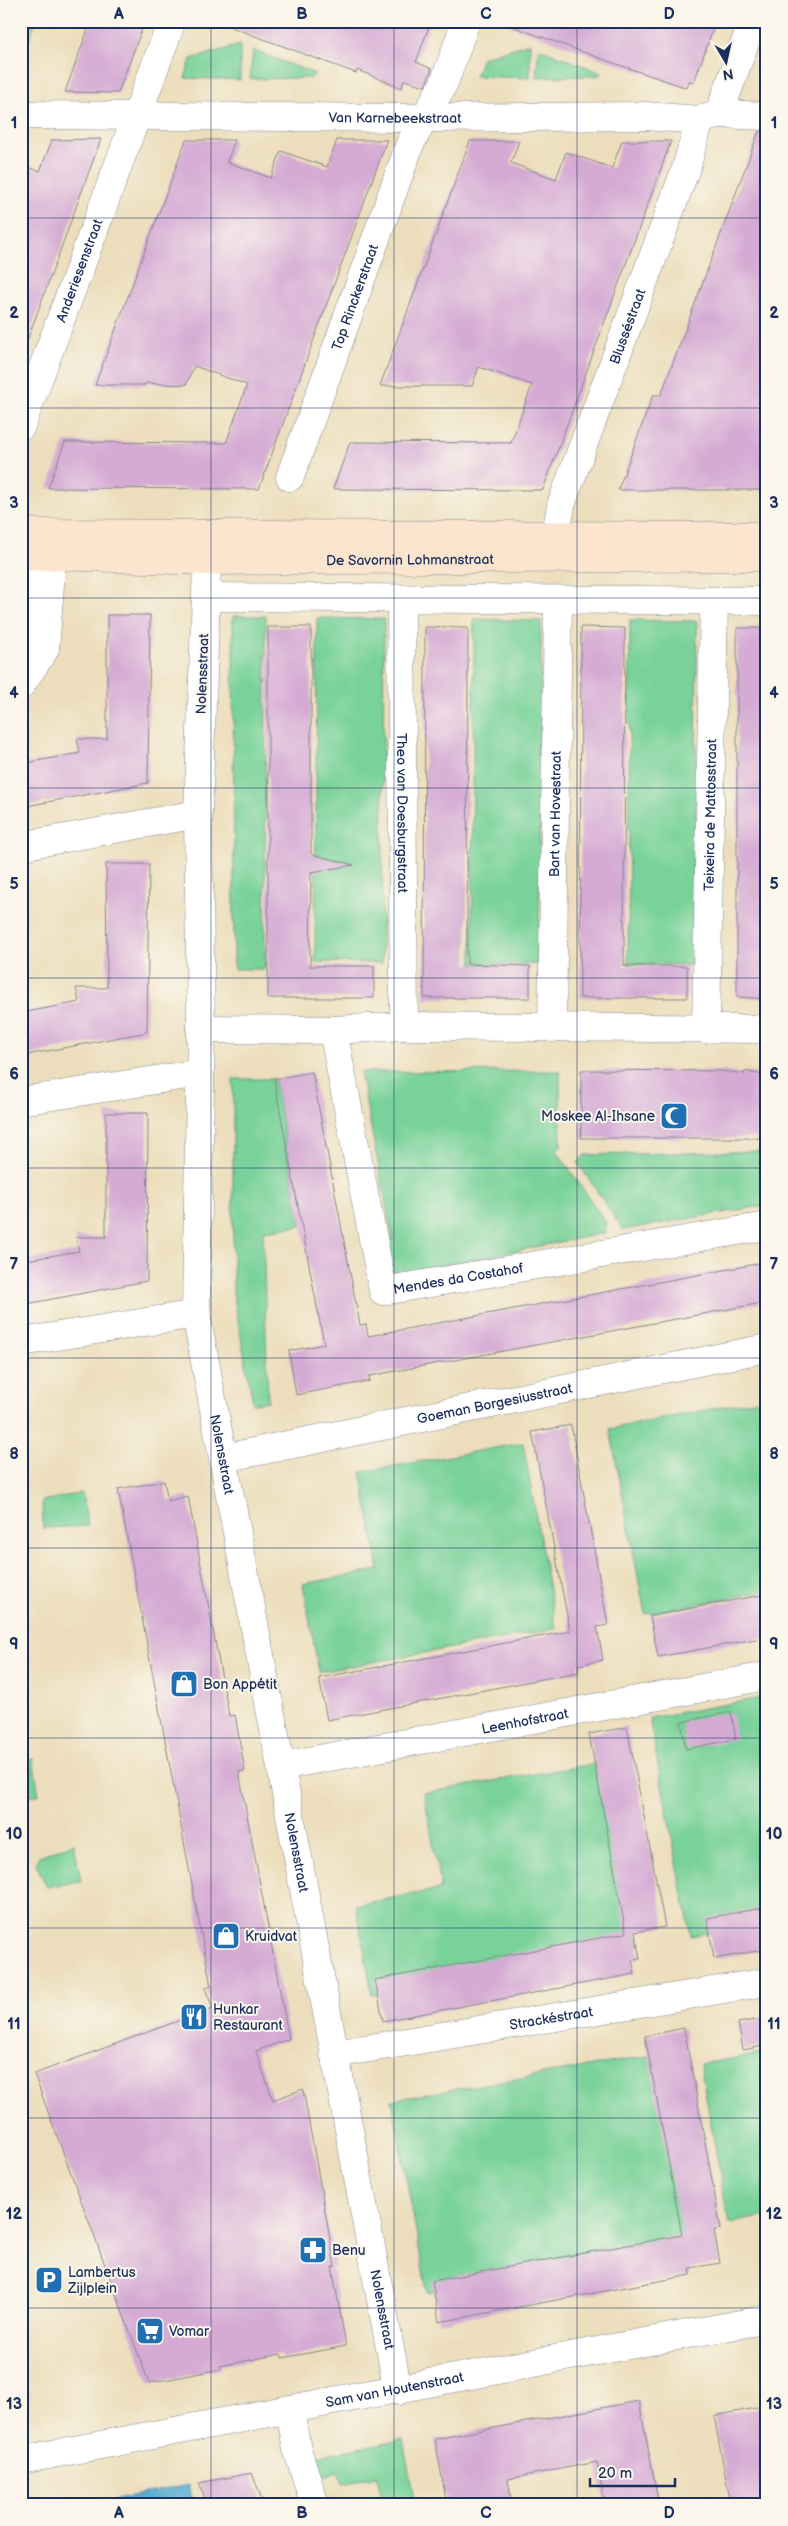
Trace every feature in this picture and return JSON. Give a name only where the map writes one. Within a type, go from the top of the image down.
[{"type":"street","name":"Anderiesenstraat","points":[[21,426],[172,21]]},
{"type":"street","name":"Top Rinckerstraat","points":[[290,477],[410,144],[422,118],[444,83],[466,21]]},
{"type":"street","name":"Blusséstraat","points":[[556,546],[561,505],[686,168],[753,21]]},
{"type":"street","name":"Van Karnebeekstraat","points":[[21,115],[138,114],[422,118],[767,116]]},
{"type":"street","name":"De Savornin Lohmanstraat","points":[[34,545],[208,534],[556,546],[767,558]]},
{"type":"street","name":"Nolensstraat","points":[[208,534],[198,814],[201,1029],[196,1314],[398,2390]]},
{"type":"street","name":"De Savornin Lohmanstraat","points":[[34,545],[207,560],[767,536]]},
{"type":"street","points":[[21,642],[34,545]]},
{"type":"street","points":[[24,683],[45,649],[34,545]]},
{"type":"street","points":[[206,597],[767,602]]},
{"type":"street","name":"Theo van Doesburgstraat","points":[[401,599],[404,1026]]},
{"type":"street","name":"Bart van Hovestraat","points":[[552,1028],[558,600]]},
{"type":"street","name":"Teixeira de Mattosstraat","points":[[706,1029],[714,601]]},
{"type":"street","points":[[21,650],[24,683]]},
{"type":"street","points":[[21,846],[198,814]]},
{"type":"street","points":[[201,1029],[333,1030],[404,1026],[767,1029]]},
{"type":"street","name":"Mendes da Costahof","points":[[333,1030],[383,1291],[767,1226]]},
{"type":"street","points":[[21,1101],[200,1073]]},
{"type":"street","points":[[21,1342],[196,1314]]},
{"type":"street","name":"Goeman Borgesiusstraat","points":[[224,1458],[767,1348]]},
{"type":"street","name":"Leenhofstraat","points":[[281,1766],[767,1676]]},
{"type":"street","name":"Strackéstraat","points":[[334,2054],[767,1982]]},
{"type":"street","name":"Sam van Houtenstraat","points":[[21,2460],[767,2320]]},
{"type":"street","points":[[290,2410],[303,2471],[314,2505]]},
{"type":"green space","points":[[21,21],[36,21],[21,61]]},
{"type":"green space","points":[[530,43],[530,78],[475,76],[482,58]]},
{"type":"green space","points":[[240,45],[240,80],[185,78],[191,59]]},
{"type":"green space","points":[[539,48],[602,73],[598,76],[536,77]]},
{"type":"green space","points":[[253,50],[315,74],[311,78],[250,79]]},
{"type":"green space","points":[[233,616],[266,616],[265,969],[234,969]]},
{"type":"green space","points":[[317,618],[384,619],[382,963],[315,962]]},
{"type":"green space","points":[[474,619],[541,621],[539,964],[472,964]]},
{"type":"green space","points":[[630,620],[697,621],[695,965],[628,964]]},
{"type":"green space","points":[[560,1071],[561,1146],[557,1151],[606,1223],[605,1233],[396,1275],[387,1264],[382,1243],[393,1240],[360,1072]]},
{"type":"green space","points":[[233,1079],[274,1079],[301,1226],[263,1231],[268,1401],[253,1404],[233,1293]]},
{"type":"green space","points":[[767,1151],[767,1205],[623,1230],[578,1163],[585,1155]]},
{"type":"green space","points":[[767,1398],[767,1591],[645,1614],[610,1429]]},
{"type":"green space","points":[[523,1443],[556,1629],[319,1672],[303,1584],[379,1570],[361,1472]]},
{"type":"green space","points":[[82,1493],[88,1526],[43,1528],[42,1501]]},
{"type":"green space","points":[[767,1697],[767,1922],[691,1936],[649,1718]]},
{"type":"green space","points":[[33,1759],[39,1795],[21,1795],[21,1761]]},
{"type":"green space","points":[[605,1762],[638,1947],[372,1994],[356,1905],[441,1889],[424,1793]]},
{"type":"green space","points":[[74,1843],[81,1881],[47,1887],[36,1864],[39,1856]]},
{"type":"green space","points":[[767,2053],[767,2216],[729,2223],[700,2064]]},
{"type":"green space","points":[[661,2054],[697,2246],[427,2292],[392,2100]]},
{"type":"green space","points":[[403,2439],[415,2505],[383,2505],[377,2476],[343,2483],[338,2472],[318,2480],[311,2457]]},
{"type":"water","points":[[188,2485],[195,2505],[107,2505],[116,2499]]},
{"type":"building","points":[[91,21],[145,21],[118,93],[65,92]]},
{"type":"building","points":[[223,21],[431,21],[416,62],[432,69],[425,86],[404,80],[402,88],[357,70],[356,73],[223,24]]},
{"type":"building","points":[[507,21],[716,21],[694,82],[689,81],[687,88],[506,24]]},
{"type":"building","points":[[759,131],[767,132],[767,490],[618,490],[653,395],[661,395]]},
{"type":"building","points":[[101,139],[24,349],[21,349],[21,180],[26,167],[40,171],[52,140]]},
{"type":"building","points":[[186,140],[235,140],[227,162],[271,178],[281,151],[327,167],[337,140],[387,140],[259,489],[48,488],[65,442],[226,443],[247,385],[194,366],[186,385],[146,383],[145,385],[95,385]]},
{"type":"building","points":[[470,141],[519,141],[511,163],[556,179],[566,152],[612,168],[622,141],[671,141],[543,490],[333,489],[350,442],[511,443],[532,385],[479,367],[472,386],[380,386]]},
{"type":"building","points":[[107,615],[150,615],[148,783],[21,807],[21,764],[80,753],[77,739],[107,739]]},
{"type":"building","points":[[268,627],[311,627],[311,854],[354,865],[311,872],[310,966],[374,966],[374,998],[268,998]]},
{"type":"building","points":[[425,627],[468,628],[467,964],[530,966],[530,998],[424,998]]},
{"type":"building","points":[[581,627],[625,628],[624,966],[687,966],[687,998],[580,998]]},
{"type":"building","points":[[737,628],[767,628],[767,999],[737,997]]},
{"type":"building","points":[[106,864],[149,864],[147,1032],[21,1056],[21,1013],[79,1002],[76,988],[107,988]]},
{"type":"building","name":"Moskee Al-Ihsane","points":[[581,1070],[722,1071],[745,1074],[745,1071],[767,1076],[767,1138],[581,1138]]},
{"type":"building","points":[[312,1072],[360,1325],[366,1324],[368,1336],[767,1262],[767,1302],[369,1376],[370,1381],[296,1395],[289,1351],[324,1344],[274,1079]]},
{"type":"building","points":[[106,1113],[148,1113],[147,1281],[21,1305],[21,1261],[79,1251],[76,1237],[106,1237]]},
{"type":"building","points":[[571,1425],[608,1625],[597,1627],[603,1660],[578,1665],[579,1672],[327,1720],[319,1678],[570,1631],[532,1432]]},
{"type":"building","points":[[164,1481],[168,1501],[188,1496],[229,1716],[235,1715],[245,1771],[239,1772],[289,2039],[256,2051],[273,2100],[303,2089],[335,2267],[332,2267],[346,2346],[282,2358],[281,2354],[220,2366],[221,2369],[149,2383],[34,2074],[213,2008],[205,1988],[211,1986],[118,1489]]},
{"type":"building","points":[[767,1594],[767,1637],[658,1657],[650,1616]]},
{"type":"building","points":[[731,1712],[736,1739],[686,1749],[681,1722]]},
{"type":"building","points":[[627,1727],[665,1927],[635,1932],[640,1959],[632,1960],[635,1974],[383,2021],[375,1980],[626,1933],[589,1734]]},
{"type":"building","points":[[767,1907],[767,1949],[714,1959],[707,1918]]},
{"type":"building","points":[[767,2018],[767,2045],[743,2050],[738,2023]]},
{"type":"building","points":[[684,2028],[721,2229],[714,2230],[720,2263],[690,2268],[691,2275],[439,2322],[432,2281],[682,2235],[645,2036]]},
{"type":"building","points":[[639,2401],[659,2505],[605,2505],[597,2462],[508,2479],[512,2505],[447,2505],[435,2439]]},
{"type":"building","points":[[767,2406],[767,2505],[731,2505],[714,2416]]},
{"type":"building","points":[[252,2473],[264,2505],[207,2505],[199,2483]]},
{"type":"place","name":"Moskee Al-Ihsane","points":[[674,1116]]},
{"type":"place","name":"Bon Appétit","points":[[184,1684]]},
{"type":"place","name":"Kruidvat","points":[[226,1936]]},
{"type":"place","name":"Hunkar Restaurant","points":[[194,2017]]},
{"type":"place","name":"Benu","points":[[313,2250]]},
{"type":"place","name":"Lambertus Zijlplein","points":[[49,2280]]},
{"type":"place","name":"Vomar","points":[[150,2331]]}]
